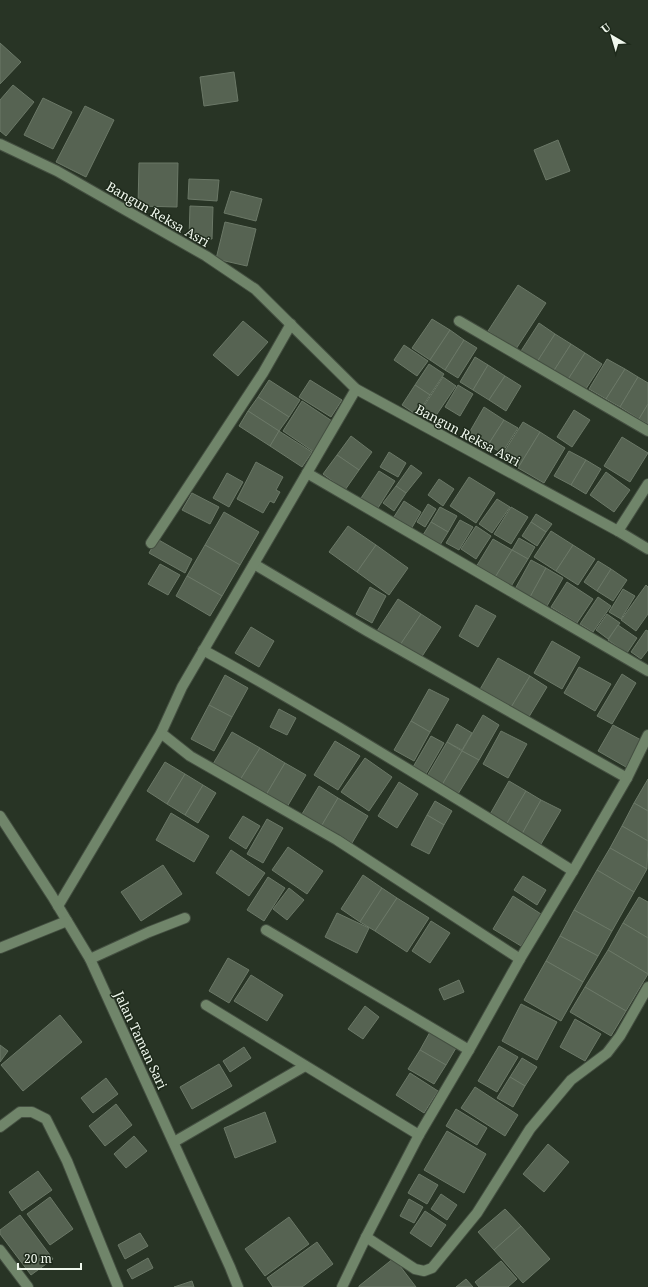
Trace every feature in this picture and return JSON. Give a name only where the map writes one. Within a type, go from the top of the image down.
[{"type":"street","name":"Bangun Reksa Asri","points":[[0,144],[57,171],[206,256],[255,289],[356,389],[618,531],[648,549]]},
{"type":"street","points":[[459,321],[648,431]]},
{"type":"street","points":[[151,543],[263,373],[291,324]]},
{"type":"street","points":[[58,906],[161,733],[182,687],[356,389]]},
{"type":"street","points":[[307,473],[648,671]]},
{"type":"street","points":[[618,531],[648,484]]},
{"type":"street","points":[[254,564],[627,778]]},
{"type":"street","points":[[203,650],[235,667],[361,741],[510,830],[573,871]]},
{"type":"street","points":[[161,733],[190,756],[338,840],[520,959]]},
{"type":"street","points":[[342,1287],[419,1135],[520,959],[627,778],[648,735]]},
{"type":"street","name":"Jalan Taman Sari","points":[[0,816],[90,959],[174,1142],[238,1287]]},
{"type":"street","points":[[90,959],[149,932],[185,918]]},
{"type":"street","points":[[0,948],[67,921]]},
{"type":"street","points":[[266,930],[469,1050]]},
{"type":"street","points":[[366,1237],[415,1269],[424,1271],[432,1268],[477,1213],[535,1123],[571,1080],[607,1053],[620,1036],[648,987]]},
{"type":"street","points":[[206,1005],[419,1135]]},
{"type":"street","points":[[174,1142],[305,1066]]},
{"type":"street","points":[[0,1127],[20,1112],[32,1112],[46,1119],[67,1161],[118,1287]]},
{"type":"street","points":[[0,1250],[28,1287]]},
{"type":"building","points":[[0,43],[21,62],[0,84]]},
{"type":"building","points":[[234,72],[238,101],[204,106],[200,77]]},
{"type":"building","points":[[13,85],[34,102],[6,136],[0,131],[0,100]]},
{"type":"building","points":[[43,98],[72,112],[53,149],[24,135]]},
{"type":"building","points":[[85,106],[114,120],[86,177],[56,162]]},
{"type":"building","points":[[558,140],[570,171],[546,180],[534,150]]},
{"type":"building","points":[[139,163],[178,163],[177,207],[138,206]]},
{"type":"building","points":[[189,179],[219,180],[217,201],[188,199]]},
{"type":"building","points":[[231,191],[262,199],[256,221],[224,213]]},
{"type":"building","points":[[190,206],[213,207],[212,239],[189,239]]},
{"type":"building","points":[[225,222],[256,229],[247,266],[216,259]]},
{"type":"building","points":[[518,285],[546,303],[516,349],[488,331]]},
{"type":"building","points":[[432,319],[450,330],[430,360],[412,348]]},
{"type":"building","points":[[243,321],[268,342],[238,376],[213,355]]},
{"type":"building","points":[[539,323],[555,334],[537,362],[521,351]]},
{"type":"building","points":[[450,330],[464,340],[445,370],[430,360]]},
{"type":"building","points":[[555,334],[571,344],[553,372],[537,362]]},
{"type":"building","points":[[464,340],[477,348],[458,378],[445,370]]},
{"type":"building","points":[[571,344],[585,353],[567,381],[553,372]]},
{"type":"building","points":[[404,345],[428,361],[417,376],[394,360]]},
{"type":"building","points":[[585,353],[602,364],[584,392],[567,381]]},
{"type":"building","points":[[475,357],[488,365],[473,390],[460,382]]},
{"type":"building","points":[[607,359],[625,369],[606,399],[589,389]]},
{"type":"building","points":[[429,364],[444,374],[430,395],[415,385]]},
{"type":"building","points":[[488,365],[505,376],[489,400],[473,390]]},
{"type":"building","points":[[625,369],[638,377],[620,407],[606,399]]},
{"type":"building","points":[[505,376],[521,386],[506,411],[489,400]]},
{"type":"building","points":[[443,377],[456,386],[435,417],[422,409]]},
{"type":"building","points":[[638,377],[648,383],[648,404],[639,419],[620,407]]},
{"type":"building","points":[[269,380],[300,400],[289,417],[258,397]]},
{"type":"building","points":[[310,380],[342,400],[331,417],[299,397]]},
{"type":"building","points":[[415,385],[430,395],[417,415],[402,405]]},
{"type":"building","points":[[458,385],[473,394],[460,416],[445,407]]},
{"type":"building","points":[[258,397],[289,417],[279,431],[248,411]]},
{"type":"building","points":[[302,401],[335,423],[314,452],[283,431]]},
{"type":"building","points":[[648,404],[648,424],[639,419]]},
{"type":"building","points":[[484,407],[504,420],[488,445],[469,433]]},
{"type":"building","points":[[574,410],[590,420],[572,447],[557,437]]},
{"type":"building","points":[[248,411],[279,431],[270,446],[239,426]]},
{"type":"building","points":[[504,420],[518,428],[502,453],[488,445]]},
{"type":"building","points":[[523,422],[540,432],[518,468],[501,457]]},
{"type":"building","points":[[279,431],[312,452],[302,467],[270,446]]},
{"type":"building","points":[[540,432],[565,448],[544,483],[518,468]]},
{"type":"building","points":[[351,436],[372,452],[359,470],[337,455]]},
{"type":"building","points":[[622,437],[648,453],[630,482],[604,466]]},
{"type":"building","points":[[569,451],[586,460],[571,485],[554,476]]},
{"type":"building","points":[[389,452],[406,463],[398,477],[380,467]]},
{"type":"building","points":[[337,455],[359,470],[345,490],[323,474]]},
{"type":"building","points":[[586,460],[601,469],[586,494],[571,485]]},
{"type":"building","points":[[256,462],[283,477],[276,490],[280,492],[274,503],[270,501],[263,513],[237,499]]},
{"type":"building","points":[[411,465],[422,473],[406,493],[396,486]]},
{"type":"building","points":[[379,471],[395,481],[376,511],[359,501]]},
{"type":"building","points":[[606,472],[630,490],[614,512],[590,495]]},
{"type":"building","points":[[227,473],[243,482],[229,507],[213,498]]},
{"type":"building","points":[[469,477],[495,493],[476,523],[450,506]]},
{"type":"building","points":[[439,479],[454,489],[443,506],[428,495]]},
{"type":"building","points":[[396,486],[406,493],[394,511],[383,503]]},
{"type":"building","points":[[192,493],[219,507],[210,524],[182,510]]},
{"type":"building","points":[[497,499],[510,507],[492,533],[479,524]]},
{"type":"building","points":[[404,501],[421,512],[410,531],[392,520]]},
{"type":"building","points":[[428,504],[436,509],[425,527],[417,522]]},
{"type":"building","points":[[440,507],[457,516],[448,532],[431,522]]},
{"type":"building","points":[[511,507],[528,517],[511,544],[494,534]]},
{"type":"building","points":[[224,512],[259,532],[240,565],[205,545]]},
{"type":"building","points":[[536,514],[552,524],[546,532],[531,522]]},
{"type":"building","points":[[460,520],[473,527],[459,550],[446,543]]},
{"type":"building","points":[[431,522],[448,532],[440,545],[423,535]]},
{"type":"building","points":[[531,522],[546,532],[537,546],[522,536]]},
{"type":"building","points":[[348,526],[376,545],[357,572],[329,552]]},
{"type":"building","points":[[476,526],[491,536],[476,559],[461,549]]},
{"type":"building","points":[[551,531],[573,545],[556,571],[534,557]]},
{"type":"building","points":[[519,538],[535,547],[528,559],[512,550]]},
{"type":"building","points":[[157,539],[192,559],[185,573],[149,553]]},
{"type":"building","points":[[493,539],[512,550],[494,579],[476,567]]},
{"type":"building","points":[[205,545],[240,565],[222,596],[187,576]]},
{"type":"building","points":[[376,545],[408,568],[389,595],[357,572]]},
{"type":"building","points":[[573,545],[595,559],[578,585],[556,571]]},
{"type":"building","points":[[512,550],[528,559],[510,588],[494,579]]},
{"type":"building","points":[[531,560],[546,568],[530,597],[515,589]]},
{"type":"building","points":[[598,561],[611,569],[597,591],[584,582]]},
{"type":"building","points":[[160,564],[180,575],[168,595],[148,584]]},
{"type":"building","points":[[546,568],[563,578],[547,606],[530,597]]},
{"type":"building","points":[[611,569],[627,580],[613,601],[597,591]]},
{"type":"building","points":[[187,576],[222,596],[210,616],[176,596]]},
{"type":"building","points":[[567,582],[593,599],[577,623],[551,607]]},
{"type":"building","points":[[646,585],[648,587],[648,614],[636,631],[621,620]]},
{"type":"building","points":[[370,587],[386,596],[372,623],[356,614]]},
{"type":"building","points":[[623,589],[635,596],[621,619],[609,612]]},
{"type":"building","points":[[598,597],[611,606],[593,632],[580,624]]},
{"type":"building","points":[[398,599],[421,614],[400,645],[377,631]]},
{"type":"building","points":[[476,605],[496,616],[478,647],[459,636]]},
{"type":"building","points":[[421,614],[441,627],[421,658],[400,645]]},
{"type":"building","points":[[607,614],[620,623],[608,639],[596,630]]},
{"type":"building","points":[[618,625],[637,638],[627,653],[608,640]]},
{"type":"building","points":[[251,627],[274,641],[259,667],[235,653]]},
{"type":"building","points":[[646,630],[648,631],[648,650],[641,659],[631,652]]},
{"type":"building","points":[[552,641],[580,657],[562,689],[534,673]]},
{"type":"building","points":[[498,658],[530,676],[510,709],[479,691]]},
{"type":"building","points":[[579,667],[611,684],[595,711],[564,693]]},
{"type":"building","points":[[622,674],[636,683],[612,724],[597,716]]},
{"type":"building","points":[[225,675],[248,688],[232,717],[209,705]]},
{"type":"building","points":[[530,676],[547,687],[527,720],[510,709]]},
{"type":"building","points":[[429,689],[449,699],[430,732],[411,721]]},
{"type":"building","points":[[209,705],[232,717],[214,751],[191,739]]},
{"type":"building","points":[[279,709],[296,718],[287,735],[270,727]]},
{"type":"building","points":[[483,715],[499,725],[479,760],[462,751]]},
{"type":"building","points":[[411,721],[430,732],[414,761],[394,750]]},
{"type":"building","points":[[457,724],[472,733],[462,750],[447,742]]},
{"type":"building","points":[[613,725],[641,740],[626,767],[598,751]]},
{"type":"building","points":[[501,731],[527,744],[508,778],[483,764]]},
{"type":"building","points":[[232,732],[260,748],[240,780],[213,764]]},
{"type":"building","points":[[431,736],[444,743],[426,774],[413,767]]},
{"type":"building","points":[[335,741],[360,756],[338,790],[314,775]]},
{"type":"building","points":[[447,742],[462,751],[442,785],[427,776]]},
{"type":"building","points":[[260,748],[285,763],[266,795],[240,780]]},
{"type":"building","points":[[462,751],[479,760],[458,794],[442,785]]},
{"type":"building","points":[[365,758],[392,777],[369,811],[341,792]]},
{"type":"building","points":[[165,762],[185,774],[167,804],[147,791]]},
{"type":"building","points":[[285,763],[306,775],[287,807],[266,795]]},
{"type":"building","points":[[185,774],[203,785],[185,815],[167,804]]},
{"type":"building","points":[[648,779],[648,811],[634,803]]},
{"type":"building","points":[[509,781],[526,791],[506,825],[489,816]]},
{"type":"building","points":[[399,782],[418,794],[397,828],[378,816]]},
{"type":"building","points":[[203,785],[216,793],[198,823],[185,815]]},
{"type":"building","points":[[319,786],[338,798],[322,825],[302,814]]},
{"type":"building","points":[[526,791],[541,800],[522,834],[506,825]]},
{"type":"building","points":[[338,798],[368,816],[352,843],[322,825]]},
{"type":"building","points":[[541,800],[561,810],[541,844],[522,834]]},
{"type":"building","points":[[435,801],[452,811],[444,825],[427,815]]},
{"type":"building","points":[[634,803],[648,811],[648,841],[622,826]]},
{"type":"building","points":[[171,813],[209,836],[194,862],[156,840]]},
{"type":"building","points":[[427,815],[444,825],[429,854],[411,845]]},
{"type":"building","points":[[243,816],[260,826],[246,849],[229,838]]},
{"type":"building","points":[[267,819],[283,828],[263,863],[247,854]]},
{"type":"building","points":[[622,826],[648,841],[647,869],[610,848]]},
{"type":"building","points":[[288,847],[323,871],[307,894],[272,870]]},
{"type":"building","points":[[610,848],[647,869],[634,892],[597,870]]},
{"type":"building","points":[[231,850],[265,873],[249,896],[216,873]]},
{"type":"building","points":[[163,865],[182,894],[141,921],[121,892]]},
{"type":"building","points":[[597,870],[634,892],[612,931],[574,910]]},
{"type":"building","points":[[363,875],[382,888],[360,922],[341,909]]},
{"type":"building","points":[[523,876],[546,890],[537,905],[514,890]]},
{"type":"building","points":[[268,877],[285,888],[264,921],[247,910]]},
{"type":"building","points":[[289,888],[304,900],[287,920],[273,909]]},
{"type":"building","points":[[382,888],[397,898],[375,931],[360,922]]},
{"type":"building","points":[[513,896],[541,914],[521,946],[493,929]]},
{"type":"building","points":[[639,897],[648,902],[648,938],[623,923]]},
{"type":"building","points":[[397,898],[429,918],[407,952],[375,931]]},
{"type":"building","points":[[574,910],[612,931],[598,956],[560,936]]},
{"type":"building","points":[[337,913],[369,928],[357,953],[325,937]]},
{"type":"building","points":[[431,921],[450,933],[430,963],[412,951]]},
{"type":"building","points":[[623,923],[648,938],[648,974],[608,950]]},
{"type":"building","points":[[560,936],[598,956],[583,982],[546,961]]},
{"type":"building","points":[[608,950],[648,974],[626,1011],[585,987]]},
{"type":"building","points":[[228,958],[249,970],[229,1003],[209,991]]},
{"type":"building","points":[[546,961],[583,982],[561,1021],[524,1000]]},
{"type":"building","points":[[251,975],[283,995],[267,1021],[234,1001]]},
{"type":"building","points":[[459,980],[464,992],[444,1000],[439,989]]},
{"type":"building","points":[[585,987],[626,1011],[611,1036],[570,1012]]},
{"type":"building","points":[[521,1004],[557,1022],[537,1060],[502,1041]]},
{"type":"building","points":[[365,1006],[379,1017],[363,1039],[348,1029]]},
{"type":"building","points":[[60,1015],[82,1042],[23,1091],[1,1065]]},
{"type":"building","points":[[575,1019],[601,1034],[585,1061],[560,1047]]},
{"type":"building","points":[[430,1032],[456,1048],[446,1065],[420,1050]]},
{"type":"building","points":[[0,1045],[8,1051],[0,1062]]},
{"type":"building","points":[[499,1046],[518,1057],[497,1092],[478,1081]]},
{"type":"building","points":[[244,1047],[251,1058],[230,1072],[223,1061]]},
{"type":"building","points":[[420,1050],[446,1065],[434,1084],[408,1069]]},
{"type":"building","points":[[522,1058],[537,1067],[525,1086],[510,1077]]},
{"type":"building","points":[[219,1064],[232,1086],[192,1109],[180,1087]]},
{"type":"building","points":[[410,1073],[438,1091],[424,1113],[396,1095]]},
{"type":"building","points":[[510,1077],[525,1086],[513,1107],[497,1098]]},
{"type":"building","points":[[106,1078],[118,1094],[93,1113],[81,1098]]},
{"type":"building","points":[[475,1087],[518,1115],[505,1136],[461,1108]]},
{"type":"building","points":[[116,1104],[132,1125],[105,1146],[89,1126]]},
{"type":"building","points":[[456,1109],[487,1128],[477,1145],[446,1126]]},
{"type":"building","points":[[265,1112],[276,1142],[235,1158],[224,1128]]},
{"type":"building","points":[[447,1131],[486,1154],[464,1193],[424,1170]]},
{"type":"building","points":[[134,1136],[147,1151],[126,1168],[114,1154]]},
{"type":"building","points":[[548,1144],[569,1162],[544,1192],[523,1174]]},
{"type":"building","points":[[38,1171],[52,1190],[22,1211],[9,1192]]},
{"type":"building","points":[[419,1174],[438,1185],[427,1204],[408,1193]]},
{"type":"building","points":[[441,1194],[457,1205],[447,1220],[431,1209]]},
{"type":"building","points":[[50,1197],[73,1229],[50,1245],[27,1214]]},
{"type":"building","points":[[409,1199],[423,1207],[414,1223],[400,1216]]},
{"type":"building","points":[[505,1209],[521,1226],[494,1250],[478,1232]]},
{"type":"building","points":[[425,1211],[446,1225],[431,1247],[410,1233]]},
{"type":"building","points":[[20,1215],[53,1259],[31,1275],[0,1234],[0,1230]]},
{"type":"building","points":[[289,1217],[309,1244],[265,1276],[245,1249]]},
{"type":"building","points":[[521,1226],[550,1259],[523,1283],[494,1250]]},
{"type":"building","points":[[140,1233],[148,1246],[125,1259],[118,1245]]},
{"type":"building","points":[[317,1242],[333,1264],[302,1287],[273,1287],[267,1278]]},
{"type":"building","points":[[148,1258],[153,1268],[132,1279],[127,1270]]},
{"type":"building","points":[[394,1258],[416,1287],[359,1287],[359,1286]]},
{"type":"building","points":[[501,1261],[517,1279],[508,1287],[479,1287],[475,1282]]},
{"type":"building","points":[[466,1279],[473,1287],[456,1287]]},
{"type":"building","points":[[192,1281],[194,1287],[174,1287]]}]
